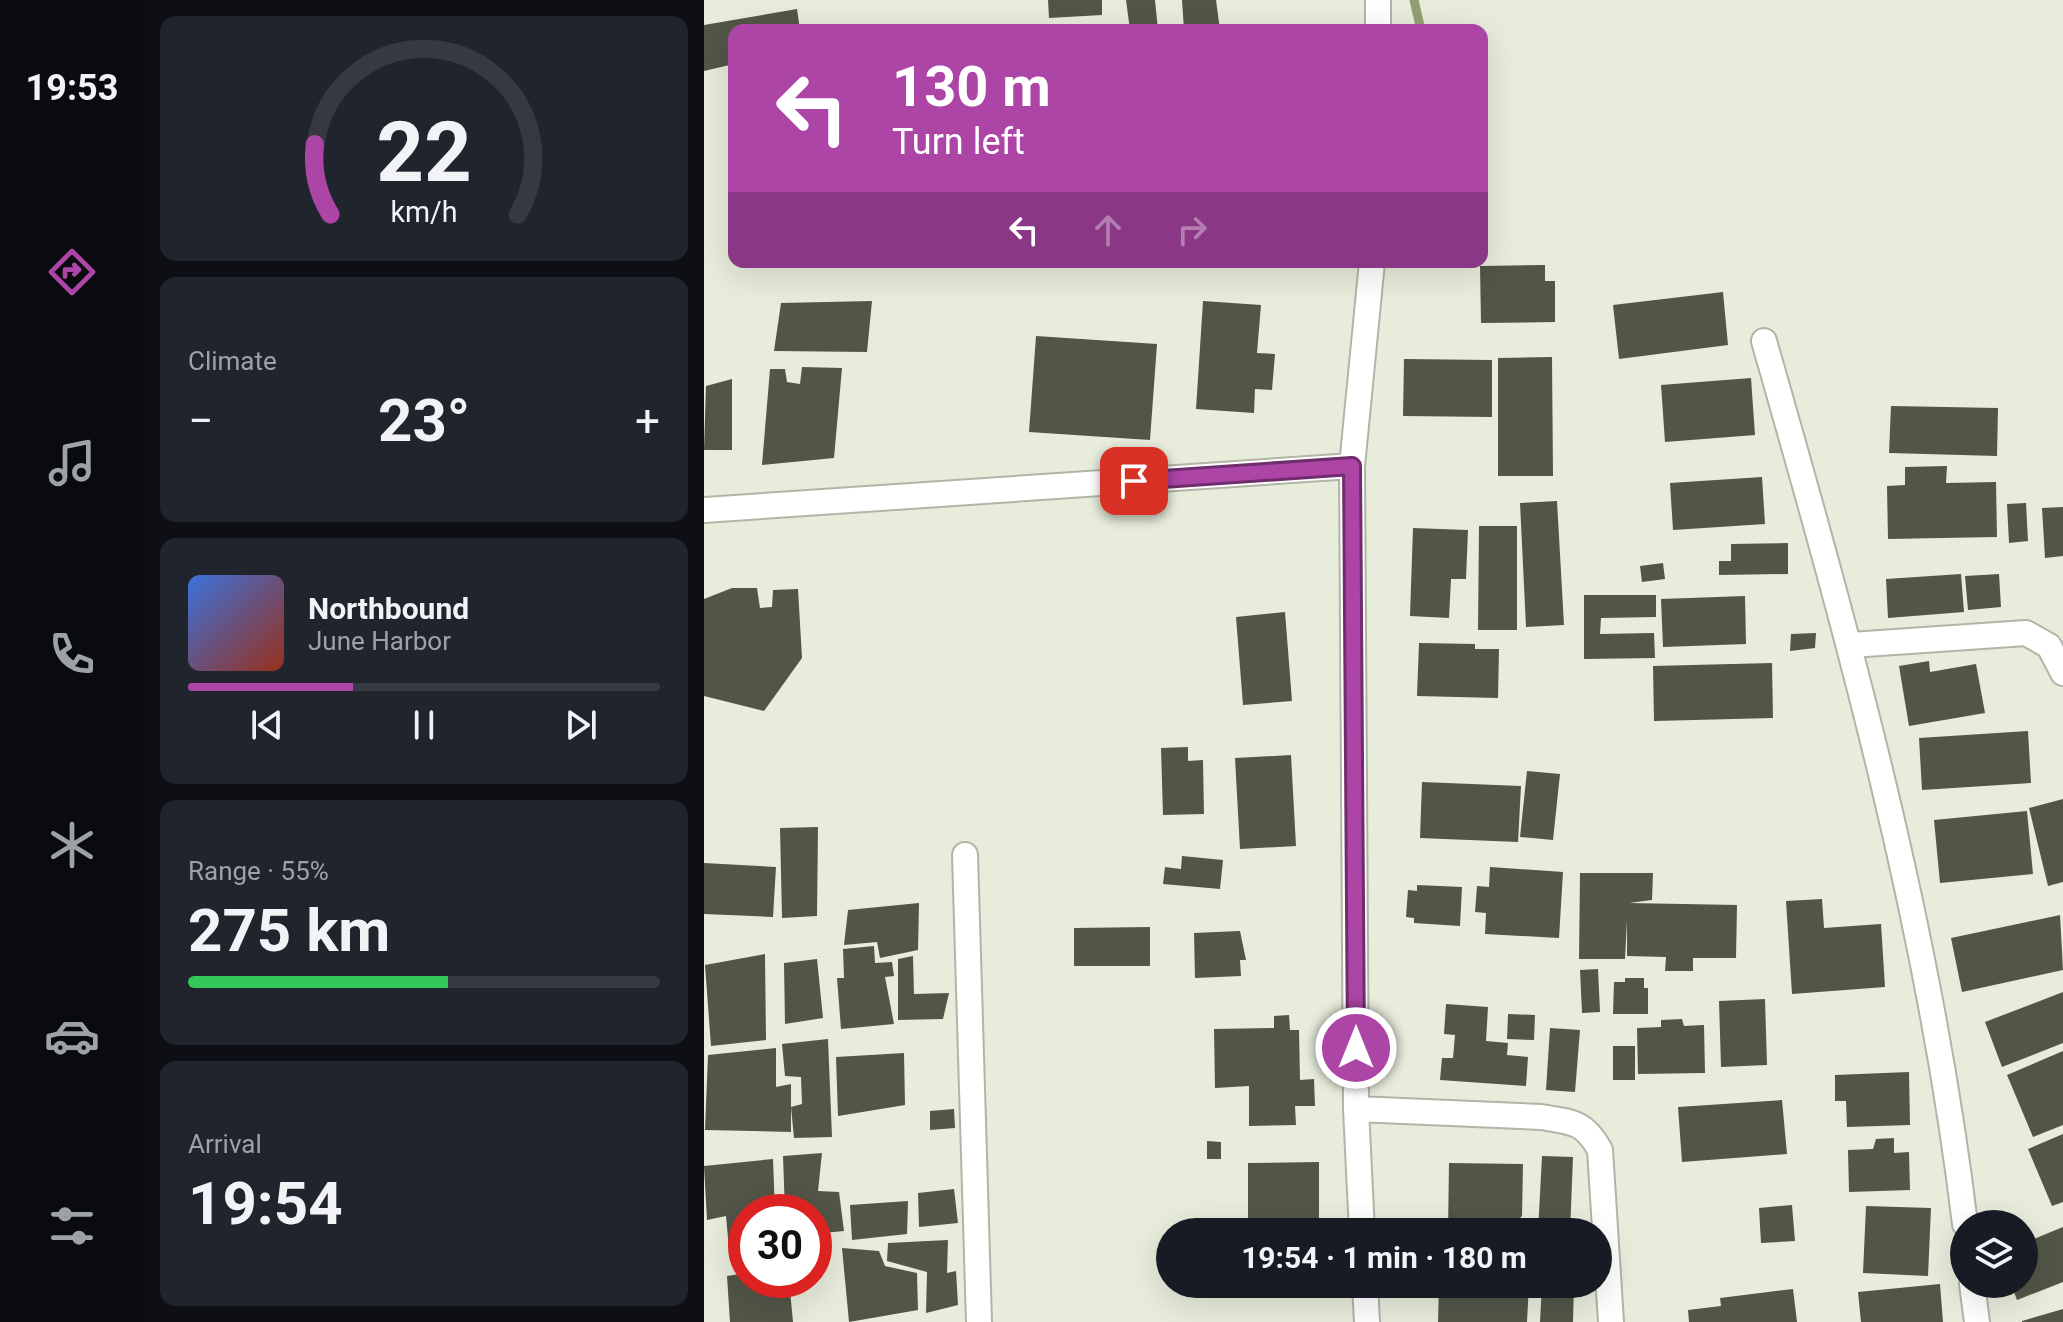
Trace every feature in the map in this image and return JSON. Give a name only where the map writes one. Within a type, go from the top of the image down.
[{"type":"street","points":[[1378,0],[1378,24]]},
{"type":"street","points":[[1361,1218],[1356,1109],[1352,466],[1371,268]]},
{"type":"street","points":[[1764,341],[1851,645],[1924,970],[1955,1141],[1963,1210]]},
{"type":"street","points":[[704,510],[1352,466]]},
{"type":"street","points":[[1851,645],[2026,633],[2049,646],[2063,673]]},
{"type":"street","points":[[965,855],[979,1322]]},
{"type":"street","points":[[1356,1109],[1541,1117],[1571,1122],[1589,1130],[1600,1150],[1611,1322]]},
{"type":"street","points":[[1366,1298],[1367,1322]]},
{"type":"street","points":[[1974,1298],[1977,1322]]},
{"type":"building","points":[[1048,0],[1102,0],[1102,15],[1049,18]]},
{"type":"building","points":[[1126,0],[1155,0],[1157,24],[1129,24]]},
{"type":"building","points":[[1182,0],[1216,0],[1219,24],[1184,24]]},
{"type":"building","points":[[797,9],[799,24],[728,24],[728,65],[704,71],[704,25]]},
{"type":"building","points":[[1545,265],[1545,281],[1555,281],[1555,322],[1481,323],[1480,268]]},
{"type":"building","points":[[1723,292],[1728,345],[1619,359],[1613,305]]},
{"type":"building","points":[[872,301],[867,352],[774,351],[781,303]]},
{"type":"building","points":[[1203,301],[1261,305],[1257,353],[1275,354],[1272,390],[1255,389],[1254,413],[1196,409]]},
{"type":"building","points":[[1036,336],[1157,344],[1150,440],[1029,432]]},
{"type":"building","points":[[1552,357],[1553,476],[1498,476],[1498,358]]},
{"type":"building","points":[[1404,359],[1492,360],[1492,417],[1403,416]]},
{"type":"building","points":[[802,367],[842,368],[834,458],[762,465],[770,369],[785,369],[787,382],[800,384]]},
{"type":"building","points":[[1751,378],[1755,435],[1665,442],[1661,385]]},
{"type":"building","points":[[732,379],[732,450],[704,450],[706,386]]},
{"type":"building","points":[[1891,406],[1998,408],[1997,456],[1889,453]]},
{"type":"building","points":[[1947,466],[1946,483],[1996,482],[1997,537],[1888,539],[1887,486],[1905,485],[1905,467]]},
{"type":"building","points":[[1762,477],[1765,524],[1673,530],[1670,483]]},
{"type":"building","points":[[1557,501],[1564,625],[1526,627],[1520,503]]},
{"type":"building","points":[[2026,503],[2028,541],[2009,543],[2007,504]]},
{"type":"building","points":[[2063,507],[2063,556],[2045,558],[2042,508]]},
{"type":"building","points":[[1479,526],[1517,526],[1517,630],[1478,630]]},
{"type":"building","points":[[1413,528],[1468,530],[1466,579],[1451,579],[1449,618],[1410,616]]},
{"type":"building","points":[[1788,543],[1788,574],[1719,575],[1719,561],[1731,561],[1731,544]]},
{"type":"building","points":[[1663,563],[1665,579],[1642,582],[1640,566]]},
{"type":"building","points":[[1961,574],[1964,612],[1888,618],[1886,579]]},
{"type":"building","points":[[1999,574],[2001,607],[1968,610],[1965,576]]},
{"type":"building","points":[[732,588],[757,588],[760,608],[772,607],[773,590],[798,589],[802,658],[764,711],[704,696],[704,599]]},
{"type":"building","points":[[1584,595],[1656,595],[1656,617],[1601,618],[1600,634],[1654,633],[1655,658],[1584,659]]},
{"type":"building","points":[[1745,596],[1746,644],[1663,647],[1661,599]]},
{"type":"building","points":[[1285,612],[1292,701],[1243,705],[1236,617]]},
{"type":"building","points":[[1816,633],[1815,648],[1790,651],[1791,634]]},
{"type":"building","points":[[1419,643],[1475,644],[1475,649],[1499,649],[1498,698],[1417,696]]},
{"type":"building","points":[[1929,661],[1930,672],[1976,664],[1985,713],[1909,726],[1899,666]]},
{"type":"building","points":[[1772,663],[1773,718],[1654,721],[1653,666]]},
{"type":"building","points":[[2028,731],[2031,783],[1922,790],[1919,738]]},
{"type":"building","points":[[1188,747],[1188,761],[1203,760],[1204,814],[1163,815],[1161,748]]},
{"type":"building","points":[[1291,755],[1296,846],[1240,849],[1235,758]]},
{"type":"building","points":[[1527,771],[1560,774],[1553,840],[1520,837]]},
{"type":"building","points":[[1422,782],[1521,786],[1518,842],[1420,838]]},
{"type":"building","points":[[2063,799],[2063,882],[2048,886],[2029,808]]},
{"type":"building","points":[[2027,811],[2033,874],[1940,883],[1934,820]]},
{"type":"building","points":[[818,827],[817,916],[782,918],[780,828]]},
{"type":"building","points":[[1182,856],[1223,860],[1220,889],[1163,884],[1165,867],[1181,869]]},
{"type":"building","points":[[704,863],[776,867],[773,917],[704,914]]},
{"type":"building","points":[[1490,867],[1563,872],[1559,938],[1485,934],[1486,913],[1475,912],[1477,886],[1489,887]]},
{"type":"building","points":[[1580,873],[1653,873],[1652,900],[1629,903],[1737,905],[1736,958],[1693,958],[1693,971],[1665,971],[1666,957],[1627,956],[1627,920],[1625,959],[1579,959]]},
{"type":"building","points":[[1417,885],[1462,887],[1460,926],[1414,923],[1414,918],[1406,917],[1408,890],[1417,891]]},
{"type":"building","points":[[1822,899],[1824,928],[1881,924],[1885,987],[1792,994],[1786,901]]},
{"type":"building","points":[[919,903],[918,950],[880,958],[877,942],[844,945],[848,910]]},
{"type":"building","points":[[2060,915],[2063,970],[1962,992],[1951,938]]},
{"type":"building","points":[[1150,927],[1150,966],[1074,966],[1074,928]]},
{"type":"building","points":[[1240,931],[1246,960],[1240,960],[1241,976],[1195,978],[1194,933]]},
{"type":"building","points":[[874,946],[875,963],[892,962],[894,976],[885,977],[894,1024],[841,1029],[837,978],[844,978],[843,949]]},
{"type":"building","points":[[765,954],[766,1040],[711,1046],[705,965]]},
{"type":"building","points":[[913,956],[914,994],[949,993],[943,1019],[898,1020],[898,959]]},
{"type":"building","points":[[817,959],[823,1018],[785,1024],[784,963]]},
{"type":"building","points":[[1598,969],[1600,1012],[1582,1013],[1580,970]]},
{"type":"building","points":[[1625,978],[1644,978],[1644,988],[1648,988],[1648,1014],[1613,1014],[1614,982],[1625,982]]},
{"type":"building","points":[[2063,992],[2063,1043],[2002,1067],[1985,1022]]},
{"type":"building","points":[[1765,999],[1767,1065],[1721,1067],[1719,1001]]},
{"type":"building","points":[[1446,1004],[1488,1007],[1486,1041],[1508,1043],[1507,1055],[1528,1057],[1526,1086],[1440,1080],[1442,1058],[1453,1058],[1455,1035],[1444,1034]]},
{"type":"building","points":[[1508,1014],[1535,1015],[1534,1040],[1507,1039]]},
{"type":"building","points":[[1289,1015],[1290,1030],[1299,1030],[1300,1080],[1314,1079],[1315,1106],[1295,1106],[1296,1125],[1249,1126],[1249,1086],[1215,1088],[1214,1029],[1274,1028],[1274,1016]]},
{"type":"building","points":[[1682,1019],[1684,1026],[1704,1025],[1705,1073],[1638,1074],[1637,1028],[1661,1027],[1661,1020]]},
{"type":"building","points":[[1550,1028],[1580,1030],[1575,1092],[1546,1090]]},
{"type":"building","points":[[828,1039],[832,1137],[794,1138],[791,1107],[802,1104],[801,1077],[785,1076],[782,1044]]},
{"type":"building","points":[[1613,1046],[1635,1046],[1635,1080],[1613,1080]]},
{"type":"building","points":[[776,1048],[776,1087],[791,1084],[791,1132],[705,1130],[708,1055]]},
{"type":"building","points":[[2063,1051],[2063,1125],[2033,1137],[2007,1075]]},
{"type":"building","points":[[904,1053],[905,1105],[838,1116],[836,1057]]},
{"type":"building","points":[[1909,1072],[1910,1125],[1847,1127],[1846,1101],[1835,1101],[1835,1075]]},
{"type":"building","points":[[1782,1100],[1787,1154],[1682,1162],[1678,1107]]},
{"type":"building","points":[[954,1109],[955,1128],[930,1130],[930,1111]]},
{"type":"building","points":[[2063,1134],[2063,1202],[2052,1206],[2028,1149]]},
{"type":"building","points":[[1894,1138],[1894,1153],[1909,1152],[1910,1190],[1849,1192],[1848,1150],[1873,1149],[1876,1139]]},
{"type":"building","points":[[1207,1141],[1221,1142],[1221,1159],[1207,1159]]},
{"type":"building","points":[[822,1153],[818,1191],[839,1192],[844,1231],[832,1232],[832,1194],[784,1194],[783,1156]]},
{"type":"building","points":[[1542,1156],[1573,1157],[1571,1218],[1539,1218]]},
{"type":"building","points":[[773,1159],[774,1194],[728,1194],[728,1238],[726,1216],[707,1220],[704,1166]]},
{"type":"building","points":[[1319,1162],[1319,1218],[1248,1218],[1248,1163]]},
{"type":"building","points":[[1449,1163],[1523,1164],[1520,1218],[1448,1218]]},
{"type":"building","points":[[954,1189],[958,1223],[919,1227],[918,1193]]},
{"type":"building","points":[[908,1201],[907,1234],[852,1240],[850,1205]]},
{"type":"building","points":[[1792,1205],[1795,1241],[1761,1243],[1759,1208]]},
{"type":"building","points":[[1866,1206],[1931,1208],[1928,1276],[1863,1273]]},
{"type":"building","points":[[2063,1227],[2063,1282],[2038,1292],[2038,1237]]},
{"type":"building","points":[[948,1240],[947,1273],[956,1271],[958,1305],[926,1313],[927,1272],[887,1261],[888,1243]]},
{"type":"building","points":[[842,1248],[879,1251],[885,1266],[917,1273],[918,1310],[849,1322]]},
{"type":"building","points":[[1940,1284],[1943,1322],[1861,1322],[1858,1292]]},
{"type":"building","points":[[1793,1289],[1797,1322],[1689,1322],[1688,1310],[1721,1306],[1720,1298]]},
{"type":"building","points":[[728,1298],[791,1298],[793,1322],[730,1322]]},
{"type":"building","points":[[1439,1298],[1528,1298],[1527,1322],[1438,1322]]},
{"type":"building","points":[[1541,1298],[1574,1298],[1573,1322],[1540,1322]]},
{"type":"building","points":[[2063,1309],[2063,1322],[2022,1322],[2022,1321]]},
{"type":"waterway","points":[[1414,0],[1420,24]]},
{"type":"route","points":[[1134,481],[1352,466],[1356,1048]]}]
